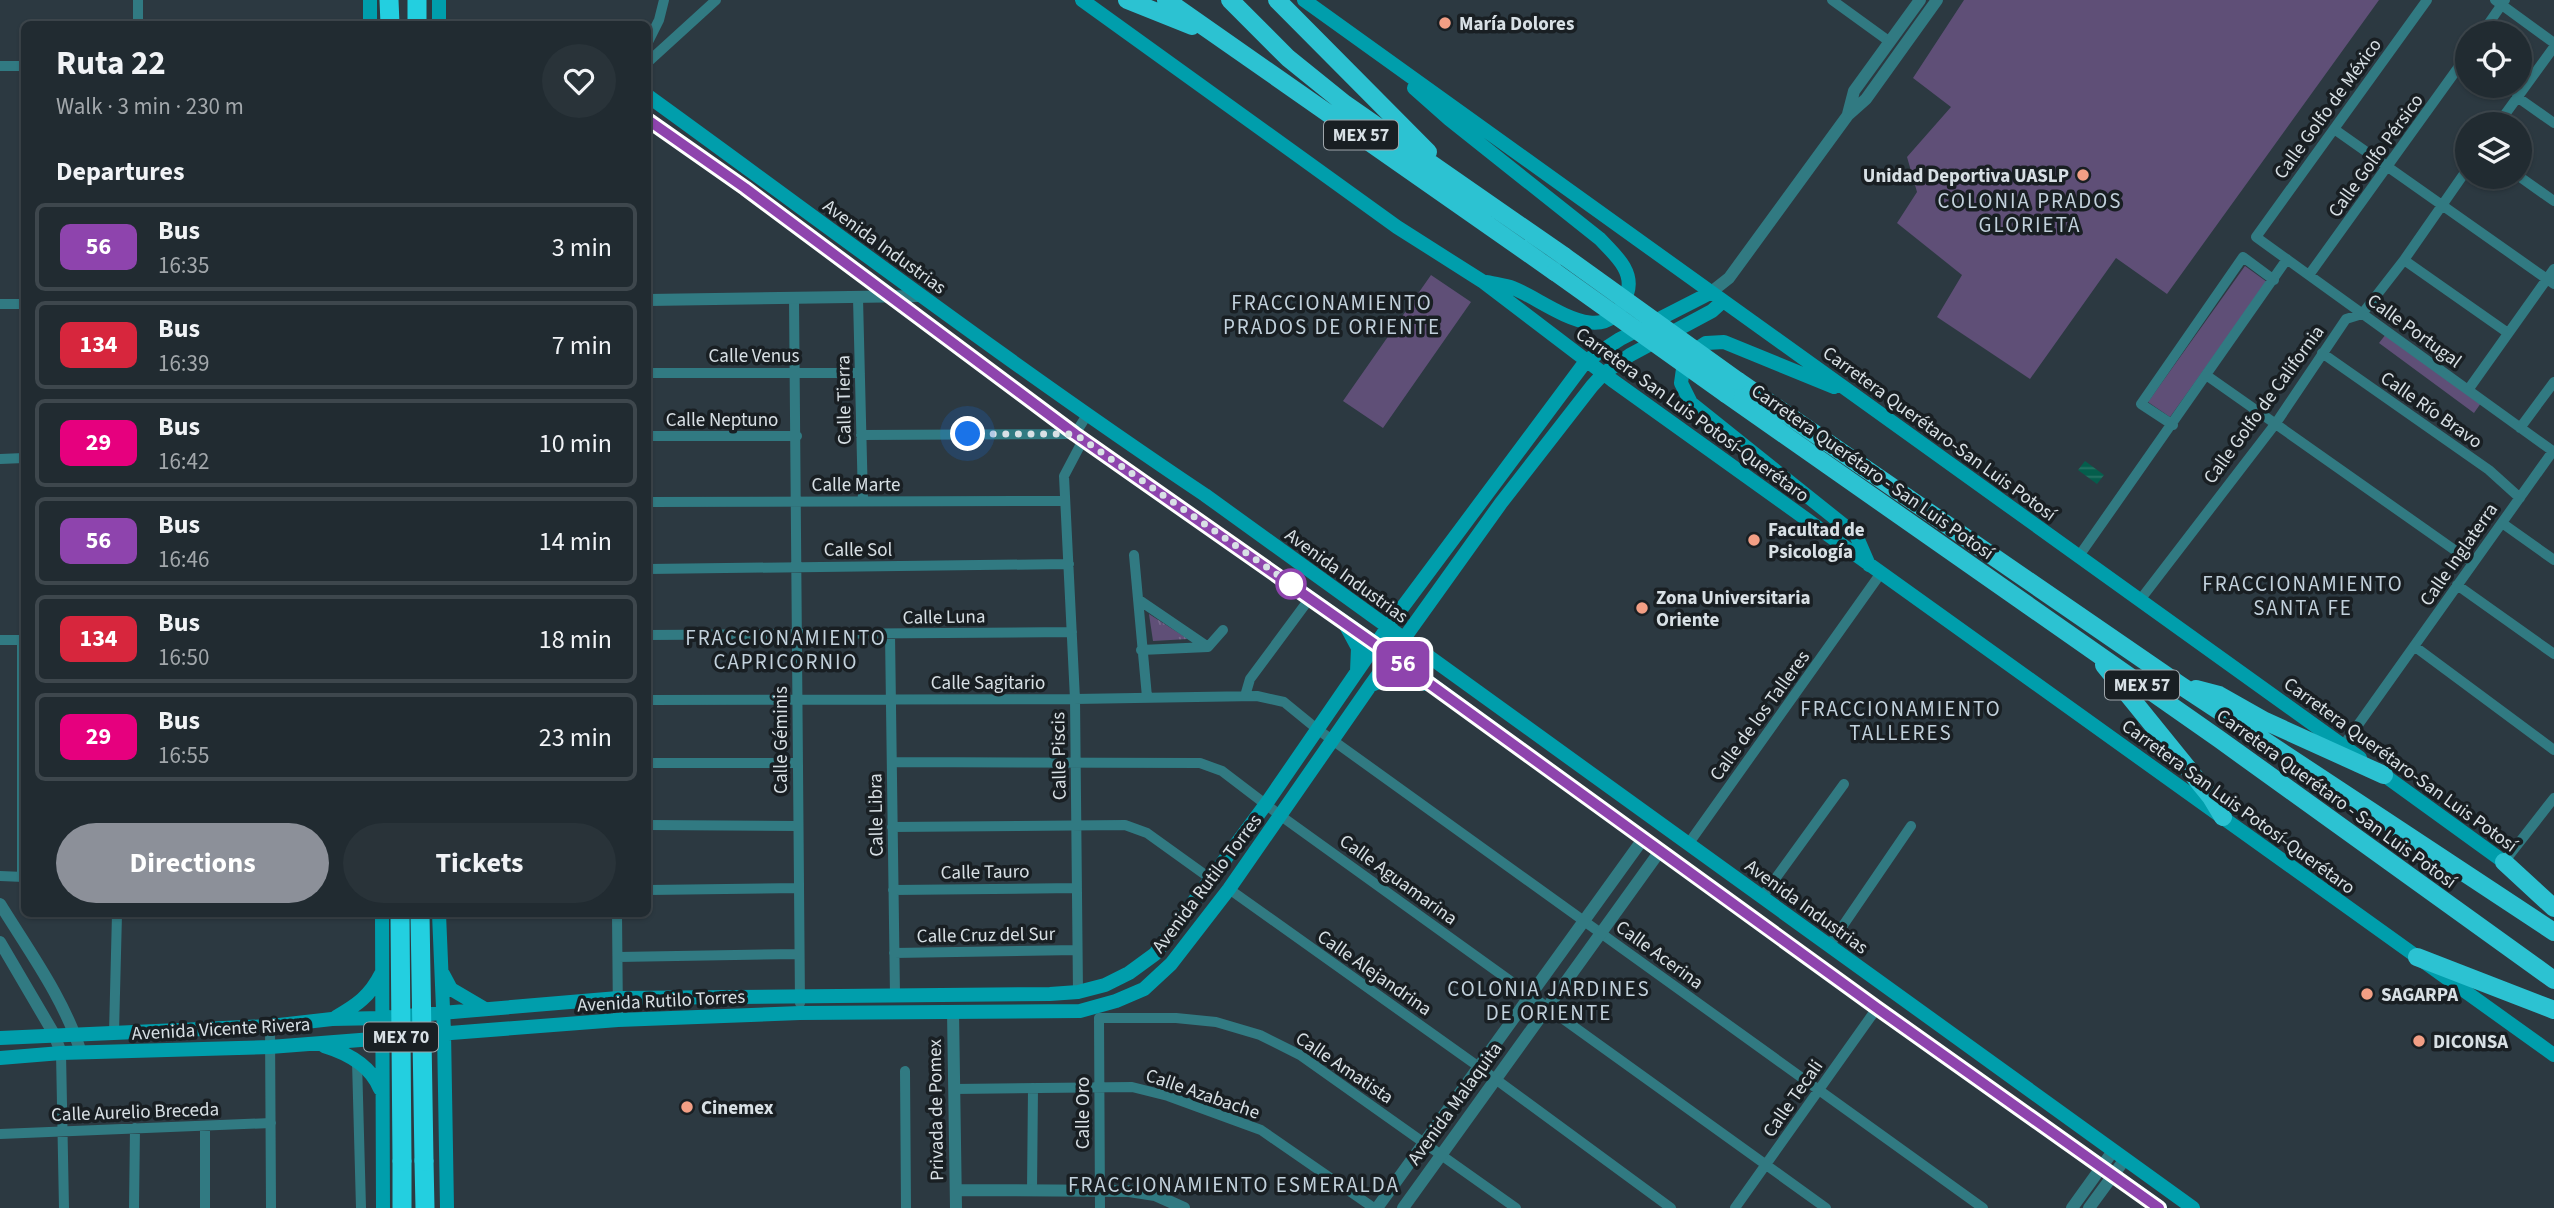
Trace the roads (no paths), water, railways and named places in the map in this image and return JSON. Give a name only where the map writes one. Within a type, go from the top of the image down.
[{"type":"highway","points":[[386,21],[389,0]]},
{"type":"highway","points":[[417,0],[417,21]]},
{"type":"highway","points":[[1127,0],[1226,40]]},
{"type":"highway","name":"Carretera Querétaro - San Luis Potosí","points":[[1166,0],[1559,264],[2090,649],[2554,980]]},
{"type":"highway","name":"Carretera Querétaro - San Luis Potosí","points":[[1230,0],[1288,58],[1345,104],[1460,184],[1559,264]]},
{"type":"highway","points":[[1277,0],[1460,184]]},
{"type":"highway","name":"Carretera Querétaro - San Luis Potosí","points":[[1732,388],[2554,932]]},
{"type":"highway","points":[[2090,649],[2211,797],[2223,817]]},
{"type":"highway","points":[[2180,685],[2219,695],[2265,721],[2384,775]]},
{"type":"highway","points":[[2504,862],[2554,908]]},
{"type":"highway","name":"MEX 70","points":[[400,917],[402,1208]]},
{"type":"highway","name":"MEX 70","points":[[420,917],[425,1208]]},
{"type":"highway","points":[[2417,957],[2554,1010]]},
{"type":"main road","points":[[370,0],[383,21]]},
{"type":"main road","points":[[439,0],[439,21]]},
{"type":"main road","name":"Carretera San Luis Potosí-Querétaro","points":[[1082,0],[1397,227],[1482,281],[1603,374],[2554,1055]]},
{"type":"main road","name":"Carretera Querétaro-San Luis Potosí","points":[[1304,0],[2554,898]]},
{"type":"main road","points":[[1404,72],[1419,94],[1600,239],[1621,261],[1630,284],[1623,307],[1603,322],[1578,322],[1512,287],[1482,281]]},
{"type":"main road","name":"Avenida Industrias","points":[[651,98],[943,313],[1205,495],[2193,1208]]},
{"type":"main road","name":"Avenida Industrias","points":[[651,122],[1079,437],[1392,656],[1877,1008],[2160,1208]]},
{"type":"main road","points":[[701,157],[733,172],[748,169]]},
{"type":"main road","name":"Avenida Rutilo Torres","points":[[443,1013],[618,998],[1078,992],[1105,985],[1129,973],[1155,954],[1266,804],[1387,628],[1586,361],[1620,339],[1716,297]]},
{"type":"main road","name":"Avenida Rutilo Torres","points":[[444,1032],[618,1020],[800,1013],[1080,1011],[1096,1014],[1144,989],[1171,964],[1229,889],[1370,686],[1580,399],[1603,374],[1630,355],[1712,311],[1716,297]]},
{"type":"main road","points":[[930,327],[943,313]]},
{"type":"main road","points":[[1854,395],[1724,342],[1706,343],[1692,352],[1683,369],[1681,383],[1691,403],[1856,535],[1869,565]]},
{"type":"main road","points":[[1345,623],[1357,648],[1357,672]]},
{"type":"main road","points":[[1370,686],[1394,679],[1432,685]]},
{"type":"main road","points":[[382,917],[383,1208]]},
{"type":"main road","points":[[439,917],[447,1208]]},
{"type":"main road","points":[[382,970],[404,983],[418,984],[428,981],[441,964]]},
{"type":"main road","points":[[441,964],[451,989],[487,1009]]},
{"type":"main road","points":[[332,1019],[371,993],[382,970]]},
{"type":"main road","name":"Avenida Vicente Rivera","points":[[0,1038],[270,1026],[332,1019],[443,1013]]},
{"type":"main road","name":"Avenida Vicente Rivera","points":[[0,1058],[314,1044],[444,1032]]},
{"type":"main road","points":[[314,1044],[339,1051],[356,1061],[376,1078],[382,1094]]},
{"type":"street","points":[[138,0],[138,21]]},
{"type":"street","points":[[651,36],[664,0]]},
{"type":"street","points":[[651,59],[716,0]]},
{"type":"street","points":[[1832,0],[1890,42]]},
{"type":"street","points":[[1716,297],[1848,115],[1866,99],[1872,78],[1890,42],[1920,0]]},
{"type":"street","points":[[1848,115],[1854,91],[1872,78],[1937,0]]},
{"type":"street","name":"Calle Golfo de México","points":[[2256,237],[2427,0]]},
{"type":"street","points":[[2489,21],[2501,2],[2554,45],[2532,76]]},
{"type":"street","points":[[659,20],[679,33]]},
{"type":"street","points":[[0,66],[21,66]]},
{"type":"street","name":"Calle Golfo Pérsico","points":[[2309,275],[2455,72]]},
{"type":"street","points":[[1854,91],[1866,99]]},
{"type":"street","points":[[2518,98],[2554,123]]},
{"type":"street","points":[[2334,129],[2550,282]]},
{"type":"street","points":[[2532,185],[2554,201]]},
{"type":"street","name":"Calle Golfo de California","points":[[2140,600],[2276,423],[2346,319],[2362,314],[2404,260],[2455,186]]},
{"type":"street","name":"Calle Portugal","points":[[2256,237],[2553,452]]},
{"type":"street","points":[[2173,425],[2141,404],[2243,257],[2274,280]]},
{"type":"street","points":[[2079,556],[2287,259]]},
{"type":"street","points":[[2404,260],[2508,334]]},
{"type":"street","points":[[2468,390],[2550,282],[2554,269]]},
{"type":"street","points":[[651,300],[920,296]]},
{"type":"street","name":"Calle Géminis","points":[[794,298],[800,1013]]},
{"type":"street","name":"Calle Tierra","points":[[858,298],[863,501]]},
{"type":"street","points":[[0,304],[21,304]]},
{"type":"street","name":"Calle Río Bravo","points":[[2322,354],[2489,470],[2520,498]]},
{"type":"street","name":"Calle Venus","points":[[651,373],[860,373]]},
{"type":"street","points":[[2206,374],[2473,563]]},
{"type":"street","points":[[2520,428],[2554,382]]},
{"type":"street","points":[[861,435],[1079,437],[1087,415]]},
{"type":"street","name":"Calle Neptuno","points":[[651,436],[797,436]]},
{"type":"street","name":"Calle Piscis","points":[[1078,992],[1075,699],[1064,476],[1079,437]]},
{"type":"street","name":"Calle Inglaterra","points":[[2343,746],[2553,452]]},
{"type":"street","points":[[0,458],[21,458]]},
{"type":"street","name":"Calle Marte","points":[[651,502],[1064,501]]},
{"type":"street","points":[[2502,523],[2554,560]]},
{"type":"street","points":[[1134,555],[1147,697]]},
{"type":"street","name":"Calle Sol","points":[[651,569],[1069,564]]},
{"type":"street","name":"Calle de los Talleres","points":[[1689,842],[1881,573]]},
{"type":"street","points":[[2457,585],[2554,654]]},
{"type":"street","points":[[1245,696],[1250,679],[1310,598]]},
{"type":"street","points":[[1139,600],[1208,647]]},
{"type":"street","points":[[1141,650],[1208,647],[1223,630]]},
{"type":"street","name":"Calle Luna","points":[[651,635],[1072,632]]},
{"type":"street","name":"Calle Libra","points":[[890,634],[895,995]]},
{"type":"street","points":[[0,640],[21,640]]},
{"type":"street","points":[[2414,646],[2554,750]]},
{"type":"street","name":"Calle Sagitario","points":[[651,700],[1245,696],[1284,702],[1317,729]]},
{"type":"street","name":"Calle Acerina","points":[[1317,729],[1983,1208]]},
{"type":"street","name":"Calle Aguamarina","points":[[892,762],[1200,763],[1222,771],[1826,1208]]},
{"type":"street","points":[[651,763],[798,763]]},
{"type":"street","points":[[1762,897],[1844,784]]},
{"type":"street","points":[[2504,862],[2554,798]]},
{"type":"street","points":[[651,825],[798,826]]},
{"type":"street","points":[[892,827],[1125,825],[1147,832],[1211,879]]},
{"type":"street","points":[[1829,946],[1911,826]]},
{"type":"street","name":"Avenida Malaquita","points":[[1376,1208],[1643,839]]},
{"type":"street","name":"Avenida Malaquita","points":[[1403,1208],[1660,851]]},
{"type":"street","points":[[0,876],[21,877]]},
{"type":"street","points":[[651,890],[799,888]]},
{"type":"street","name":"Calle Tauro","points":[[893,890],[1077,888]]},
{"type":"street","name":"Calle Alejandrina","points":[[1229,889],[1671,1208]]},
{"type":"street","points":[[0,904],[60,1004],[75,1033],[81,1053]]},
{"type":"street","points":[[114,1033],[117,917]]},
{"type":"street","points":[[617,917],[618,1020]]},
{"type":"street","points":[[0,942],[43,1013],[61,1054],[64,1208]]},
{"type":"street","name":"Calle Cruz del Sur","points":[[894,953],[1077,950]]},
{"type":"street","points":[[618,957],[799,954]]},
{"type":"street","points":[[43,1013],[49,1016],[54,1014],[60,1004]]},
{"type":"street","name":"Calle Tecali","points":[[1735,1208],[1877,1008]]},
{"type":"street","name":"Privada de Pomex","points":[[953,1011],[956,1208]]},
{"type":"street","name":"Calle Oro","points":[[1096,1014],[1100,1208]]},
{"type":"street","name":"Calle Amatista","points":[[1096,1014],[1216,1022],[1260,1035],[1300,1055],[1516,1208]]},
{"type":"street","points":[[270,1026],[271,1208]]},
{"type":"street","points":[[356,1061],[361,1208]]},
{"type":"street","points":[[905,1071],[906,1208]]},
{"type":"street","name":"Calle Azabache","points":[[954,1089],[1132,1087],[1168,1096],[1261,1130],[1376,1208]]},
{"type":"street","points":[[1032,1190],[1033,1088]]},
{"type":"street","name":"Calle Aurelio Breceda","points":[[0,1134],[271,1123]]},
{"type":"street","points":[[205,1126],[205,1208]]},
{"type":"street","points":[[134,1208],[135,1128]]},
{"type":"street","points":[[2089,1208],[2107,1170],[2112,1151]]},
{"type":"street","points":[[2072,1208],[2107,1170],[2125,1159]]},
{"type":"street","points":[[956,1190],[1129,1191],[1155,1195],[1184,1208]]},
{"type":"place","name":"María Dolores","points":[[1445,23]]},
{"type":"place","name":"Unidad Deportiva UASLP","points":[[2083,175]]},
{"type":"place","name":"Facultad de Psicología","points":[[1754,540]]},
{"type":"place","name":"Zona Universitaria Oriente","points":[[1642,608]]},
{"type":"place","name":"SAGARPA","points":[[2367,994]]},
{"type":"place","name":"DICONSA","points":[[2419,1041]]},
{"type":"place","name":"Cinemex","points":[[687,1107]]},
{"type":"district","name":"COLONIA PRADOS GLORIETA","points":[[2030,213]]},
{"type":"district","name":"FRACCIONAMIENTO PRADOS DE ORIENTE","points":[[1332,315]]},
{"type":"district","name":"FRACCIONAMIENTO SANTA FE","points":[[2303,596]]},
{"type":"district","name":"FRACCIONAMIENTO CAPRICORNIO","points":[[786,650]]},
{"type":"district","name":"FRACCIONAMIENTO TALLERES","points":[[1901,721]]},
{"type":"district","name":"COLONIA JARDINES DE ORIENTE","points":[[1549,1001]]},
{"type":"district","name":"FRACCIONAMIENTO ESMERALDA","points":[[1234,1185]]}]
